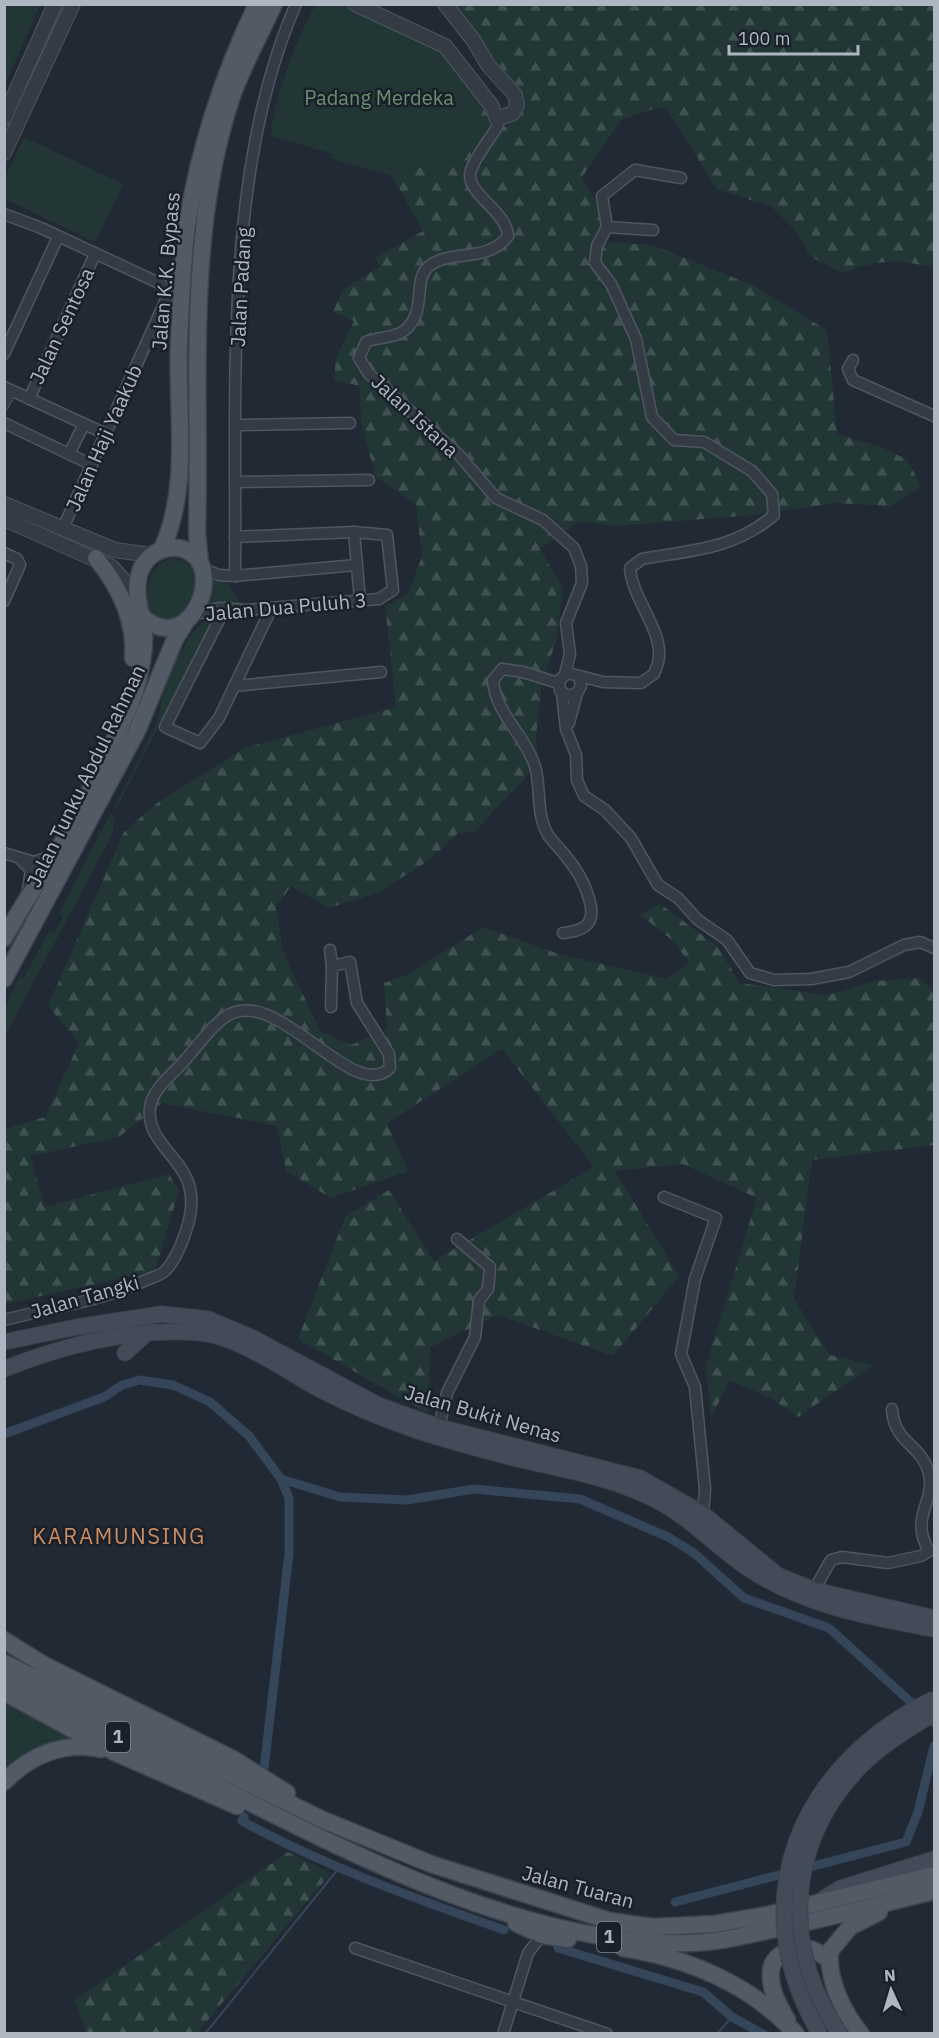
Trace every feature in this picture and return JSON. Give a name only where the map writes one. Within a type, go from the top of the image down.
[{"type":"main road","points":[[232,55],[230,38],[248,4]]},
{"type":"main road","name":"Jalan K.K. Bypass","points":[[156,552],[171,529],[178,497],[179,345],[187,226],[198,171],[232,55],[257,4]]},
{"type":"main road","name":"Jalan K.K. Bypass","points":[[201,566],[197,532],[199,310],[205,214],[232,97],[274,4]]},
{"type":"main road","points":[[184,550],[201,566],[201,592],[189,619],[174,627],[157,626],[139,610],[139,575],[156,552],[184,550]]},
{"type":"main road","points":[[96,558],[115,584],[130,622],[134,648],[125,701],[126,718]]},
{"type":"main road","name":"Jalan Tunku Abdul Rahman","points":[[4,938],[52,855],[63,841],[126,718],[143,656],[143,631],[139,610]]},
{"type":"main road","name":"Jalan Tunku Abdul Rahman","points":[[4,979],[137,730],[176,639],[189,619]]},
{"type":"main road","name":"Jalan Bukit Nenas","points":[[4,1342],[106,1321],[162,1314],[208,1319],[253,1338],[378,1405],[439,1427],[640,1478],[703,1514],[779,1576],[813,1590],[934,1618]]},
{"type":"main road","points":[[51,1333],[111,1328],[120,1337]]},
{"type":"main road","points":[[124,1353],[148,1333]]},
{"type":"main road","name":"Jalan Bukit Nenas","points":[[4,1369],[77,1345],[120,1337],[148,1333],[201,1333],[216,1336],[393,1424],[630,1487],[674,1510],[747,1568],[778,1587],[857,1613],[934,1629]]},
{"type":"main road","points":[[7,1644],[44,1665],[233,1759],[286,1793],[331,1813],[366,1836]]},
{"type":"main road","name":"Jalan Tuaran","points":[[4,1664],[321,1819],[431,1864],[610,1921],[653,1928],[714,1924],[767,1915],[934,1875]]},
{"type":"main road","name":"Jalan Tuaran","points":[[4,1678],[281,1819],[378,1864],[495,1909],[579,1932],[615,1938],[692,1943],[733,1939],[851,1913],[934,1890]]},
{"type":"main road","points":[[4,1692],[114,1752],[202,1793],[249,1811],[281,1819]]},
{"type":"main road","points":[[820,2034],[804,2008],[790,1968],[785,1939],[783,1891],[797,1836],[808,1812],[832,1777],[878,1734],[934,1699]]},
{"type":"main road","points":[[840,2034],[812,1984],[802,1947],[799,1913],[805,1859],[811,1841],[832,1802],[858,1769],[885,1745],[934,1713]]},
{"type":"main road","points":[[4,1782],[15,1771],[41,1754],[71,1746],[87,1746],[114,1752]]},
{"type":"main road","points":[[821,1901],[841,1888],[934,1859]]},
{"type":"main road","points":[[861,2034],[838,1993],[829,1960],[834,1944],[850,1928],[909,1897]]},
{"type":"main road","points":[[495,1909],[524,1929],[542,1935],[681,1960],[744,1991],[794,2031]]},
{"type":"main road","points":[[681,1960],[851,1913]]},
{"type":"main road","points":[[794,2031],[775,1998],[771,1985],[772,1963],[778,1956],[790,1950],[805,1948],[814,1950],[829,1960]]},
{"type":"street","points":[[4,118],[56,4]]},
{"type":"street","points":[[4,153],[73,4]]},
{"type":"street","name":"Jalan K.K. Bypass","points":[[256,42],[265,39],[282,4]]},
{"type":"street","name":"Jalan Padang","points":[[235,576],[242,240],[251,163],[274,68],[296,4]]},
{"type":"street","points":[[355,4],[445,46],[491,105],[497,119],[513,113],[517,105],[515,96],[488,65],[474,40],[445,4]]},
{"type":"street","name":"Jalan Istana","points":[[497,119],[498,125],[471,168],[469,177],[482,198],[502,216],[508,227],[508,237],[491,251],[440,260],[429,266],[424,272],[421,299],[412,323],[396,335],[366,342],[359,358],[369,374],[459,455],[496,498],[543,520],[574,548],[581,566],[582,583],[566,623],[570,654],[562,683],[580,789],[584,796],[606,810],[631,838],[658,885],[678,898],[698,920],[727,940],[750,973],[774,980],[811,979],[849,972],[904,945],[920,942],[934,948]]},
{"type":"street","points":[[563,933],[580,931],[588,925],[592,916],[586,887],[543,826],[535,766],[497,699],[493,680],[502,669],[511,669],[562,683],[578,676],[603,682],[641,683],[654,674],[660,655],[650,620],[631,584],[630,568],[642,559],[734,542],[756,531],[774,515],[772,494],[752,471],[704,442],[674,440],[652,417],[636,339],[611,284],[595,262],[597,246],[606,229],[602,196],[630,172],[642,169],[681,178]]},
{"type":"street","points":[[8,213],[95,254]]},
{"type":"street","points":[[606,229],[653,230]]},
{"type":"street","name":"Jalan Sentosa","points":[[4,354],[58,237]]},
{"type":"street","name":"Jalan Sentosa","points":[[29,399],[95,254]]},
{"type":"street","name":"Jalan Haji Yaakub","points":[[63,528],[168,295],[161,284],[95,254]]},
{"type":"street","points":[[853,360],[848,369],[853,380],[934,416]]},
{"type":"street","points":[[4,406],[8,389],[106,434]]},
{"type":"street","points":[[4,423],[92,465]]},
{"type":"street","points":[[237,425],[350,423]]},
{"type":"street","points":[[69,454],[84,424]]},
{"type":"street","points":[[236,482],[369,480]]},
{"type":"street","points":[[4,504],[115,550],[156,552]]},
{"type":"street","points":[[4,519],[96,558],[122,577],[139,610]]},
{"type":"street","points":[[235,537],[354,532],[360,600]]},
{"type":"street","name":"Jalan Dua Puluh 3","points":[[189,619],[225,608],[271,609],[379,599],[389,594],[394,585],[389,538],[382,534],[354,532]]},
{"type":"street","points":[[4,553],[17,559],[19,568],[4,601]]},
{"type":"street","points":[[201,566],[219,575],[235,576],[356,565]]},
{"type":"street","points":[[225,608],[165,727],[200,743],[219,718],[271,609]]},
{"type":"street","points":[[569,733],[569,717],[579,691],[578,676],[570,654]]},
{"type":"street","points":[[234,686],[381,672]]},
{"type":"street","points":[[562,683],[569,696],[603,682]]},
{"type":"street","points":[[4,853],[20,859],[41,862],[52,855]]},
{"type":"street","points":[[20,859],[31,870],[25,901]]},
{"type":"street","points":[[330,950],[331,1007]]},
{"type":"street","name":"Jalan Tangki","points":[[4,1320],[123,1291],[164,1272],[183,1240],[188,1223],[191,1193],[188,1180],[160,1142],[152,1125],[151,1102],[164,1084],[225,1017],[240,1010],[267,1013],[304,1036],[325,1054],[364,1073],[377,1075],[390,1068],[389,1054],[357,1003],[350,962],[332,966]]},
{"type":"street","points":[[664,1197],[716,1218],[695,1279],[681,1354],[695,1387],[705,1489],[703,1514]]},
{"type":"street","points":[[439,1427],[447,1393],[475,1337],[478,1300],[488,1289],[490,1273],[490,1268],[457,1239]]},
{"type":"street","points":[[813,1590],[831,1560],[842,1557],[888,1563],[921,1556],[929,1551],[920,1536],[926,1500],[931,1488],[931,1466],[915,1447],[905,1443],[893,1421],[892,1409]]},
{"type":"street","points":[[524,1929],[527,1936],[528,1953]]},
{"type":"street","points":[[503,2034],[528,1953],[542,1935]]},
{"type":"street","points":[[355,1948],[607,2034]]},
{"type":"green space","points":[[4,5],[40,5],[5,85]]},
{"type":"green space","name":"Padang Merdeka","points":[[316,5],[342,5],[431,42],[450,58],[476,98],[474,140],[461,155],[392,176],[332,159],[333,154],[272,136],[276,107],[287,69],[309,16]]},
{"type":"green space","points":[[453,5],[934,5],[934,268],[910,263],[888,262],[867,265],[843,273],[811,257],[794,229],[772,207],[717,189],[668,111],[660,107],[622,119],[582,177],[600,209],[607,242],[653,245],[754,286],[827,330],[837,434],[881,447],[908,460],[921,487],[891,506],[836,503],[752,515],[619,526],[578,522],[540,549],[563,588],[556,641],[542,683],[536,736],[538,764],[474,832],[458,833],[428,861],[379,892],[329,908],[291,886],[276,907],[284,955],[321,1032],[351,1045],[387,1029],[384,983],[409,974],[483,927],[559,954],[667,979],[689,962],[672,940],[640,915],[660,904],[717,946],[740,983],[828,995],[875,981],[920,978],[934,991],[934,1145],[812,1160],[794,1299],[830,1355],[874,1365],[798,1417],[771,1398],[729,1380],[711,1419],[706,1366],[757,1198],[683,1164],[615,1171],[679,1276],[613,1356],[498,1315],[430,1347],[428,1414],[298,1339],[345,1217],[389,1190],[434,1261],[594,1167],[502,1049],[387,1123],[408,1171],[331,1198],[286,1171],[277,1126],[162,1103],[119,1137],[30,1156],[45,1207],[169,1174],[179,1191],[155,1271],[5,1304],[5,1129],[45,1117],[79,1043],[48,1006],[124,832],[157,803],[245,748],[396,707],[385,606],[408,594],[422,556],[416,504],[376,477],[361,423],[360,386],[334,380],[336,358],[354,321],[333,312],[343,289],[380,267],[375,258],[423,231],[392,176],[461,155],[474,140],[476,98],[488,115],[490,124],[506,127],[519,115],[524,99]]},
{"type":"green space","points":[[24,137],[123,184],[95,242],[5,199],[5,178]]},
{"type":"green space","points":[[169,559],[188,564],[197,580],[189,610],[168,624],[147,611],[146,596],[152,574]]},
{"type":"green space","points":[[210,576],[226,582],[241,603],[205,604]]},
{"type":"green space","points":[[215,615],[116,810],[114,808],[158,721],[164,693],[176,660],[194,632],[204,621]]},
{"type":"green space","points":[[110,814],[114,816],[113,833],[5,1036],[5,1009],[19,977],[23,979],[50,930],[55,932],[63,917],[59,914]]},
{"type":"green space","points":[[5,1704],[81,1741],[5,1776]]},
{"type":"green space","points":[[288,1852],[331,1873],[197,2033],[86,2033],[75,2000]]},
{"type":"waterway","points":[[4,1434],[104,1397],[122,1385],[140,1380],[173,1385],[210,1402],[249,1436],[281,1479],[289,1498],[289,1553],[264,1769]]},
{"type":"waterway","points":[[281,1479],[340,1497],[407,1500],[474,1489],[580,1499],[668,1537],[694,1553],[744,1598],[829,1628],[934,1723]]},
{"type":"waterway","points":[[675,1902],[906,1842],[918,1812],[934,1746]]},
{"type":"waterway","points":[[244,1817],[242,1821],[338,1867],[404,1894],[504,1930]]},
{"type":"waterway","points":[[205,2034],[338,1869]]},
{"type":"waterway","points":[[558,1948],[703,1992],[732,2017],[763,2034]]},
{"type":"waterway","points":[[717,2034],[732,2017]]},
{"type":"district","name":"KARAMUNSING","points":[[119,1536]]}]
